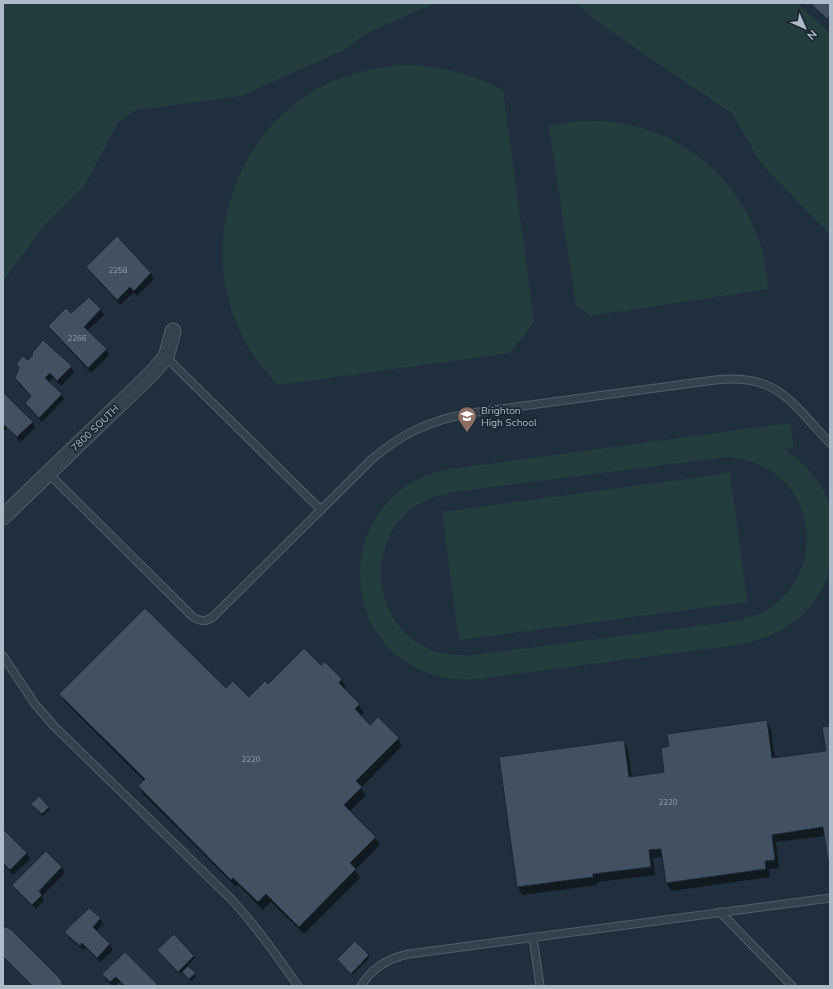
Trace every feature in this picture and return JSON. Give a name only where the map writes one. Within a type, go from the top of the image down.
[{"type":"street","name":"7800 SOUTH","points":[[3,518],[151,374],[166,357],[173,331]]},
{"type":"street","points":[[3,939],[50,986]]},
{"type":"lane","points":[[166,357],[320,510]]},
{"type":"lane","points":[[48,474],[193,617],[198,620],[207,621],[214,616],[371,460],[386,447],[403,436],[437,420],[471,413],[737,378],[771,386],[788,398],[830,443]]},
{"type":"lane","points":[[3,656],[46,717],[247,916],[269,944],[298,986]]},
{"type":"lane","points":[[361,986],[370,974],[380,965],[398,956],[830,898]]},
{"type":"lane","points":[[720,912],[792,986]]},
{"type":"lane","points":[[533,937],[540,986]]},
{"type":"green space","points":[[3,3],[436,3],[365,34],[346,49],[241,96],[136,110],[119,121],[85,185],[43,227],[3,281]]},
{"type":"green space","points":[[575,3],[797,3],[830,33],[830,235],[760,162],[732,113],[606,28]]},
{"type":"green space","points":[[404,65],[431,67],[467,75],[503,90],[534,322],[510,353],[278,385],[248,346],[240,331],[228,297],[223,261],[225,225],[233,191],[248,158],[269,129],[294,104],[325,85],[344,77],[384,67]]},
{"type":"green space","points":[[592,121],[624,124],[656,133],[697,155],[714,170],[730,188],[743,207],[754,228],[762,250],[768,289],[590,316],[576,305],[549,126],[571,122]]},
{"type":"green space","points":[[790,423],[794,448],[784,449],[806,467],[812,474],[823,490],[830,508],[830,571],[817,597],[801,616],[791,624],[769,636],[745,644],[478,679],[467,680],[439,677],[403,660],[381,638],[366,612],[360,582],[362,552],[373,523],[391,498],[418,479],[450,469]],"holes":[[[727,457],[760,465],[778,476],[792,491],[801,508],[806,527],[806,546],[802,565],[794,583],[781,599],[762,613],[737,621],[473,655],[445,654],[424,647],[402,630],[391,614],[384,596],[381,577],[382,557],[388,539],[398,522],[413,508],[427,500],[453,492]]]},
{"type":"green space","points":[[730,473],[747,602],[459,640],[442,512]]},
{"type":"building","points":[[810,3],[830,3],[830,15],[827,19]]},
{"type":"building","points":[[117,236],[151,273],[134,291],[130,287],[117,300],[86,267]]},
{"type":"building","points":[[89,297],[101,309],[84,327],[107,349],[88,368],[48,326],[66,308],[71,313]]},
{"type":"building","points":[[43,340],[72,366],[57,381],[50,373],[45,378],[62,394],[39,418],[25,403],[31,396],[15,378],[19,368],[16,364],[23,356],[28,360]]},
{"type":"building","points":[[3,392],[33,422],[17,437],[3,424]]},
{"type":"building","points":[[145,608],[226,688],[233,681],[249,697],[265,681],[268,684],[304,648],[321,665],[325,662],[342,679],[339,683],[360,704],[355,709],[370,725],[378,717],[399,738],[356,781],[362,787],[344,805],[376,837],[350,863],[356,869],[299,927],[266,894],[258,902],[233,878],[231,880],[138,786],[145,779],[59,694]]},
{"type":"building","points":[[767,720],[772,758],[826,751],[822,727],[830,726],[830,861],[828,861],[823,827],[772,835],[775,860],[765,861],[766,869],[666,883],[661,849],[649,850],[651,867],[593,874],[593,877],[517,887],[499,757],[624,740],[629,777],[664,772],[661,748],[669,746],[667,734]]},
{"type":"building","points":[[39,796],[49,807],[42,814],[31,804]]},
{"type":"building","points":[[3,829],[27,853],[10,870],[3,863]]},
{"type":"building","points":[[46,851],[62,867],[39,891],[42,895],[32,905],[12,885]]},
{"type":"building","points":[[89,908],[101,918],[93,927],[110,944],[97,958],[82,943],[80,946],[64,932]]},
{"type":"building","points":[[174,934],[194,956],[178,972],[157,950]]},
{"type":"building","points":[[355,941],[369,955],[351,974],[337,959]]},
{"type":"building","points":[[125,952],[157,984],[156,986],[125,986],[116,977],[110,982],[102,974]]},
{"type":"building","points":[[188,966],[196,973],[189,979],[182,972]]},
{"type":"place","name":"Brighton High School","points":[[467,433]]}]
